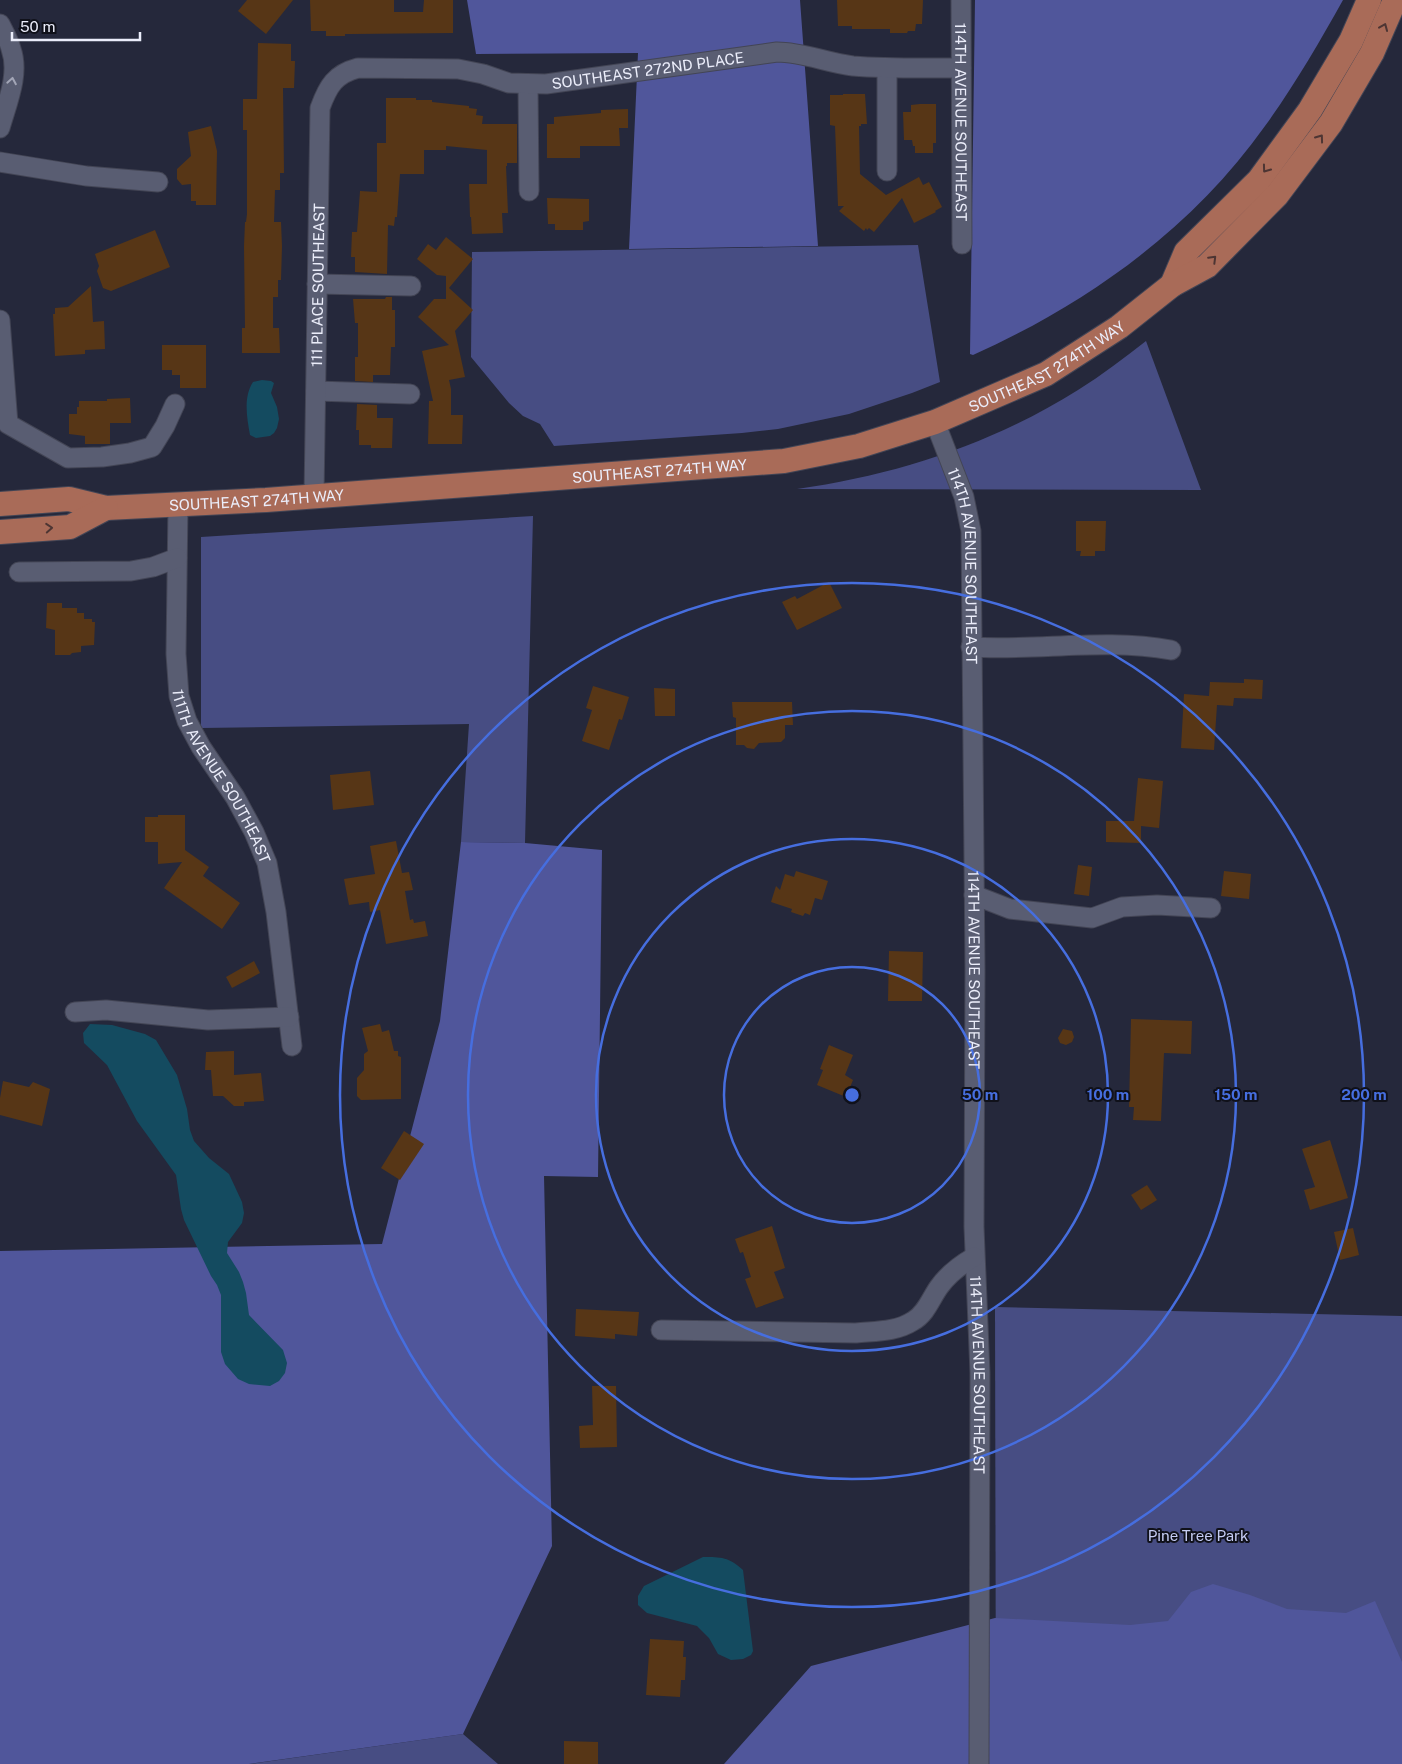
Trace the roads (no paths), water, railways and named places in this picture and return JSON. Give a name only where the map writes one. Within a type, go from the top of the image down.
[{"type":"main road","name":"SOUTHEAST 274TH WAY","points":[[1172,284],[1186,252],[1259,180],[1310,110],[1351,41],[1370,0]]},
{"type":"main road","name":"SOUTHEAST 274TH WAY","points":[[0,504],[69,499],[106,508],[178,505],[784,461],[859,446],[935,422],[1046,374],[1119,328],[1172,284],[1207,266],[1277,196],[1331,123],[1372,54],[1395,0]]},
{"type":"main road","name":"SOUTHEAST 274TH WAY","points":[[0,532],[70,527],[106,508]]},
{"type":"street","name":"114TH AVENUE SOUTHEAST","points":[[961,0],[962,244]]},
{"type":"street","points":[[0,24],[12,49],[14,64],[13,80],[0,128]]},
{"type":"street","name":"SOUTHEAST 272ND PLACE","points":[[336,77],[348,70],[358,68],[458,68],[484,74],[509,83],[546,84],[777,52],[793,52],[850,65],[887,68],[961,68]]},
{"type":"street","points":[[887,68],[887,171]]},
{"type":"street","name":"111 PLACE SOUTHEAST","points":[[314,496],[320,108],[325,95],[336,77]]},
{"type":"street","points":[[528,84],[528,191]]},
{"type":"street","points":[[0,162],[86,176],[158,182]]},
{"type":"street","points":[[317,284],[411,286]]},
{"type":"street","points":[[0,320],[8,424],[68,458],[102,457],[130,453],[152,447],[165,426],[174,404]]},
{"type":"street","points":[[316,391],[410,394]]},
{"type":"street","name":"114TH AVENUE SOUTHEAST","points":[[935,422],[964,497],[970,531],[974,894],[974,1257],[980,1372],[979,1764]]},
{"type":"street","name":"111TH AVENUE SOUTHEAST","points":[[178,505],[176,654],[179,696],[191,729],[235,797],[254,832],[267,863],[276,912],[292,1046]]},
{"type":"street","points":[[19,572],[131,571],[153,567],[177,558]]},
{"type":"street","points":[[972,647],[998,649],[1082,644],[1145,646],[1171,650]]},
{"type":"street","points":[[974,894],[1010,909],[1092,918],[1122,907],[1157,905],[1211,908]]},
{"type":"street","points":[[75,1012],[106,1010],[208,1020],[289,1017]]},
{"type":"street","points":[[661,1330],[856,1333],[887,1331],[903,1326],[921,1316],[948,1274],[974,1257]]},
{"type":"park label","name":"Pine Tree Park","points":[[1198,1535]]}]
